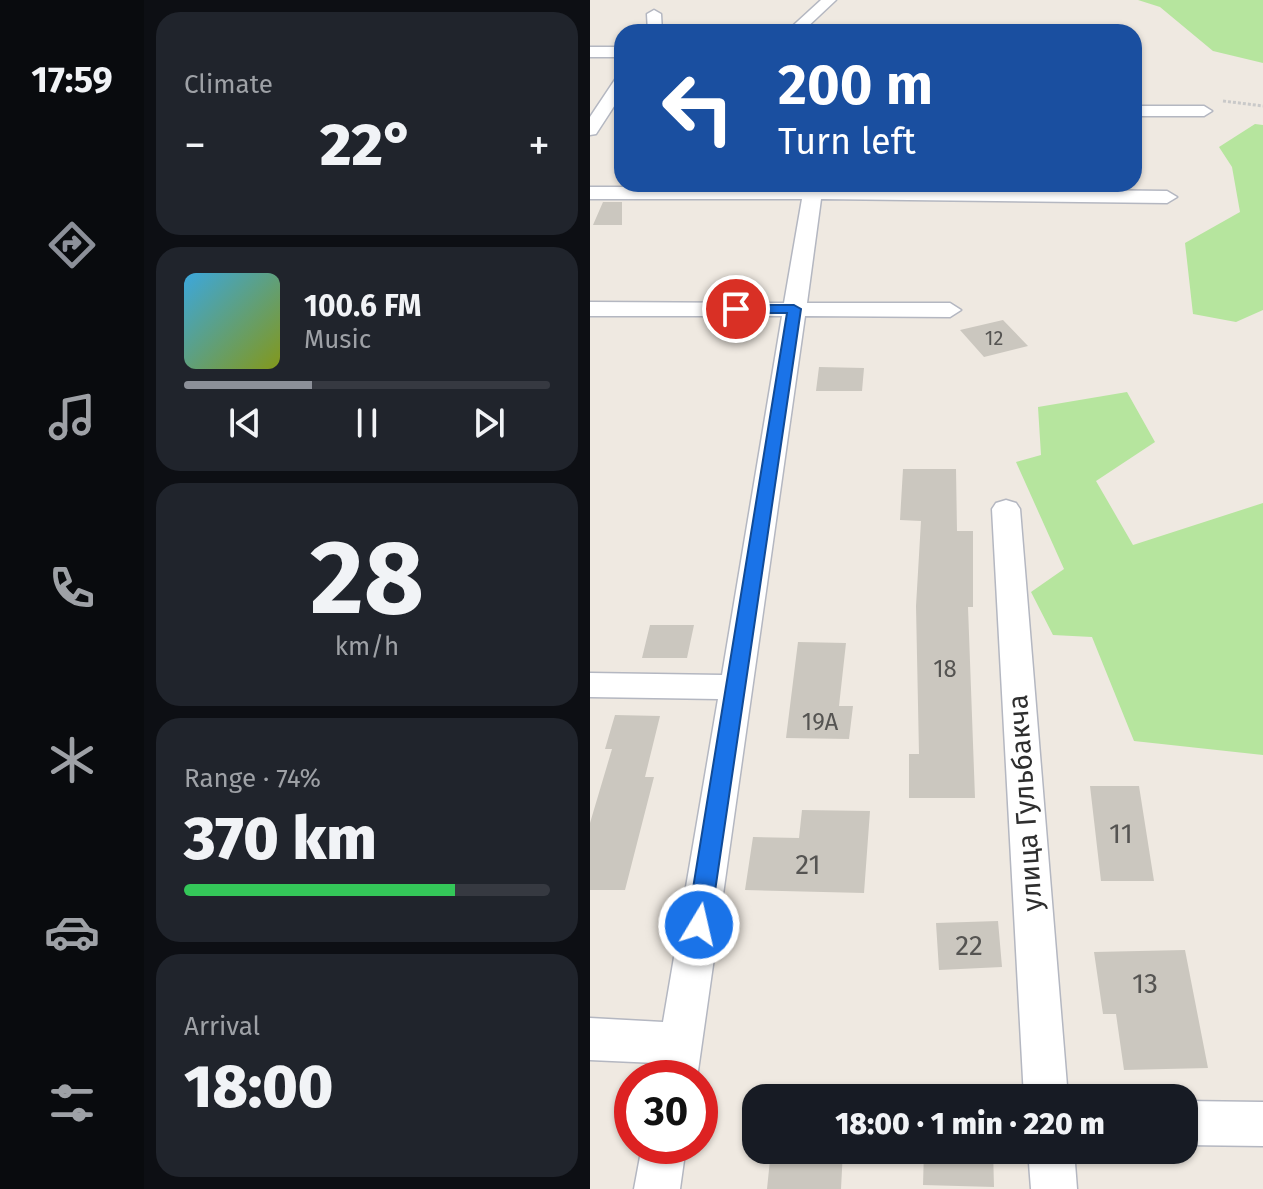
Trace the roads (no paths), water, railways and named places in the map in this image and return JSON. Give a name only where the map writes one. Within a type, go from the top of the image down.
[{"type":"street","points":[[802,24],[829,0]]},
{"type":"street","points":[[654,14],[655,24]]},
{"type":"street","points":[[590,52],[614,52]]},
{"type":"street","points":[[590,130],[613,109]]},
{"type":"street","points":[[1142,111],[1204,111]]},
{"type":"street","points":[[590,193],[635,192]]},
{"type":"street","points":[[678,1060],[812,192]]},
{"type":"street","points":[[970,192],[1167,197]]},
{"type":"street","points":[[590,309],[950,310]]},
{"type":"street","name":"улица Гульбакча","points":[[1006,509],[1045,1084]]},
{"type":"street","points":[[590,685],[735,687]]},
{"type":"street","points":[[590,1039],[674,1060]]},
{"type":"street","points":[[1198,1123],[1263,1124]]},
{"type":"street","points":[[657,1189],[661,1164]]},
{"type":"street","points":[[1052,1164],[1054,1189]]}]
